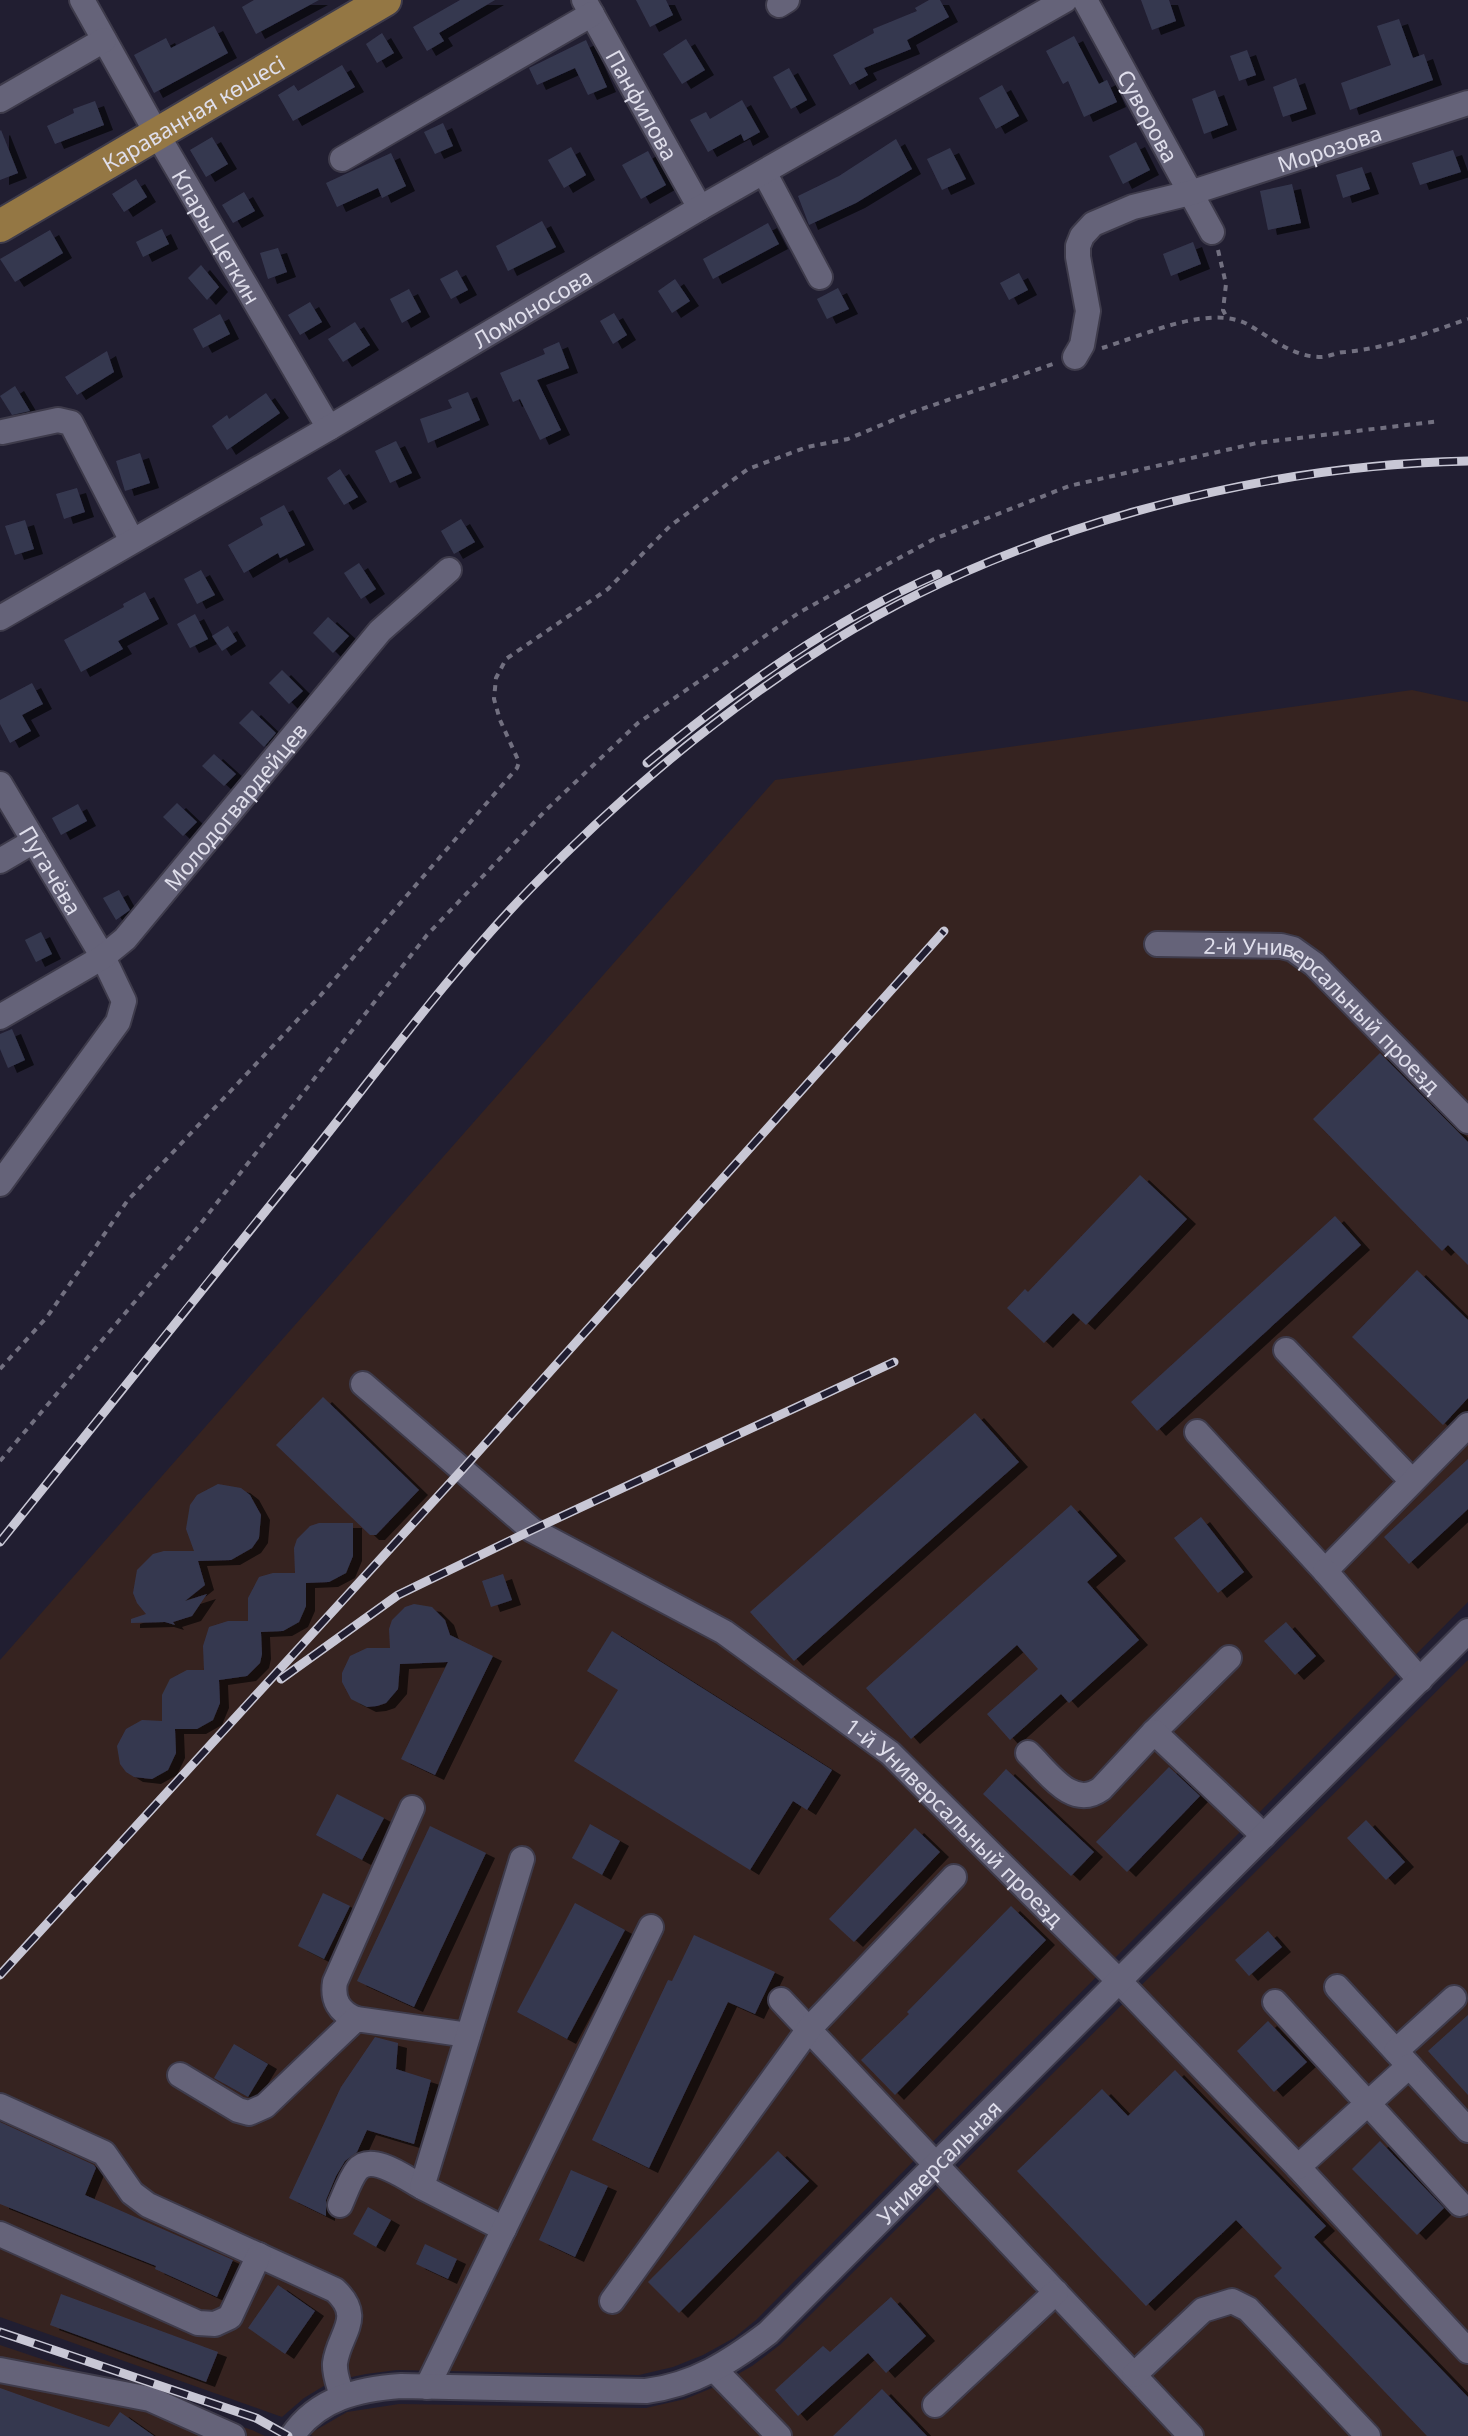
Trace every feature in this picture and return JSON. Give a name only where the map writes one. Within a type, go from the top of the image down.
[{"type":"main road","name":"Караванная көшесі","points":[[0,226],[385,0]]},
{"type":"street","name":"Клары Цеткин","points":[[82,0],[329,428]]},
{"type":"street","name":"Ломоносова","points":[[0,618],[700,208],[1065,0]]},
{"type":"street","name":"Суворова","points":[[1085,0],[1212,232]]},
{"type":"street","points":[[342,159],[588,7]]},
{"type":"street","name":"Панфилова","points":[[588,7],[700,208]]},
{"type":"street","points":[[0,100],[104,40]]},
{"type":"street","name":"Морозова","points":[[1075,357],[1082,345],[1088,311],[1078,257],[1082,236],[1093,224],[1112,214],[1190,193],[1468,103]]},
{"type":"street","points":[[764,172],[820,277]]},
{"type":"street","points":[[2,432],[49,421],[65,420],[71,423],[132,541]]},
{"type":"street","name":"Молодогвардейцев","points":[[0,1017],[103,957],[125,939],[380,631],[449,570]]},
{"type":"street","name":"Пугачёва","points":[[0,784],[103,957],[122,995],[122,1015],[0,1184]]},
{"type":"street","points":[[0,861],[34,841]]},
{"type":"street","name":"2-й Универсальный проезд","points":[[1157,944],[1266,945],[1293,949],[1314,964],[1468,1121]]},
{"type":"street","points":[[1286,1350],[1412,1481]]},
{"type":"street","name":"1-й Универсальный проезд","points":[[363,1384],[532,1530],[724,1632],[890,1753],[1119,1981],[1298,2167],[1468,2351]]},
{"type":"street","points":[[1325,1571],[1468,1425]]},
{"type":"street","points":[[1197,1432],[1420,1680]]},
{"type":"street","name":"Универсальная","points":[[292,2436],[317,2409],[342,2396],[371,2389],[427,2387],[646,2391],[680,2384],[715,2370],[768,2333],[1468,1631]]},
{"type":"street","points":[[1028,1753],[1071,1793],[1092,1795],[1229,1658]]},
{"type":"street","points":[[1154,1732],[1264,1836]]},
{"type":"street","points":[[412,1808],[335,1982],[334,1995],[336,2003],[347,2015],[356,2019],[468,2035]]},
{"type":"street","points":[[422,2187],[522,1859]]},
{"type":"street","points":[[612,2301],[809,2029],[954,1877]]},
{"type":"street","points":[[427,2387],[651,1927]]},
{"type":"street","points":[[1337,1987],[1468,2130]]},
{"type":"street","points":[[1298,2167],[1368,2103],[1454,1998]]},
{"type":"street","points":[[781,2000],[1191,2436]]},
{"type":"street","points":[[1275,2002],[1460,2204]]},
{"type":"street","points":[[180,2075],[238,2110],[253,2112],[265,2106],[356,2019]]},
{"type":"street","points":[[0,2106],[104,2153],[140,2200],[328,2286],[341,2297],[349,2311],[350,2321],[335,2362],[342,2396]]},
{"type":"street","points":[[340,2205],[358,2169],[364,2165],[379,2164],[504,2229]]},
{"type":"street","points":[[0,2234],[198,2323],[207,2324],[230,2317],[259,2255]]},
{"type":"street","points":[[935,2405],[1056,2292]]},
{"type":"street","points":[[1134,2375],[1203,2310],[1232,2301],[1248,2309],[1368,2436]]},
{"type":"street","points":[[0,2370],[150,2399],[233,2436]]},
{"type":"street","points":[[715,2370],[779,2436]]},
{"type":"path","points":[[1212,232],[1226,284],[1223,310],[1227,318]]},
{"type":"path","points":[[0,1369],[47,1317],[128,1200],[320,996],[517,768],[519,762],[494,699],[496,678],[506,659],[608,589],[670,526],[748,469],[807,447],[848,439],[995,382],[1205,316],[1227,318],[1248,325],[1267,339],[1320,357],[1396,344],[1468,319]]},
{"type":"path","points":[[0,1461],[198,1227],[427,935],[546,810],[638,723],[800,612],[934,539],[1069,486],[1257,443],[1440,421]]},
{"type":"shaded area","points":[[1412,690],[1468,702],[1468,1602],[756,2320],[734,2338],[703,2355],[673,2367],[639,2375],[397,2370],[366,2374],[332,2381],[304,2398],[282,2417],[0,2317],[0,1660],[775,780]]},
{"type":"shaded area","points":[[1468,1660],[1468,2436],[309,2434],[347,2412],[399,2404],[646,2408],[685,2399],[717,2386],[752,2366],[781,2344]]},
{"type":"shaded area","points":[[0,2345],[252,2430],[265,2436],[0,2436]]},
{"type":"building","points":[[254,0],[319,0],[256,34],[242,7]]},
{"type":"building","points":[[460,0],[495,0],[439,33],[444,41],[427,51],[413,27]]},
{"type":"building","points":[[636,0],[666,0],[673,15],[650,27]]},
{"type":"building","points":[[929,0],[940,0],[949,17],[907,40],[911,49],[864,68],[868,75],[850,85],[833,55],[874,33],[873,29],[917,11],[915,8]]},
{"type":"building","points":[[1141,0],[1169,0],[1176,21],[1152,30]]},
{"type":"building","points":[[1399,19],[1413,58],[1424,54],[1433,80],[1350,110],[1341,83],[1391,65],[1377,26]]},
{"type":"building","points":[[214,26],[228,53],[154,93],[134,55],[166,38],[171,48]]},
{"type":"building","points":[[382,33],[394,53],[377,63],[366,44]]},
{"type":"building","points":[[1074,36],[1099,84],[1107,80],[1117,102],[1084,117],[1068,81],[1063,84],[1046,51]]},
{"type":"building","points":[[686,39],[705,70],[682,84],[663,54]]},
{"type":"building","points":[[586,40],[607,87],[588,95],[575,68],[537,85],[529,68]]},
{"type":"building","points":[[1247,50],[1256,75],[1239,81],[1230,56]]},
{"type":"building","points":[[342,65],[355,87],[293,121],[278,95],[294,85],[298,91]]},
{"type":"building","points":[[789,68],[807,100],[791,109],[773,77]]},
{"type":"building","points":[[1296,78],[1307,109],[1283,117],[1273,87]]},
{"type":"building","points":[[1002,85],[1019,116],[996,129],[979,98]]},
{"type":"building","points":[[1215,90],[1228,125],[1204,134],[1192,99]]},
{"type":"building","points":[[742,100],[760,132],[744,141],[741,134],[708,152],[690,120],[706,112],[710,119]]},
{"type":"building","points":[[95,101],[104,125],[55,144],[47,126],[74,113],[73,109]]},
{"type":"building","points":[[443,123],[453,146],[435,154],[424,132]]},
{"type":"building","points":[[0,131],[18,173],[0,180]]},
{"type":"building","points":[[212,137],[228,164],[206,177],[190,150]]},
{"type":"building","points":[[896,139],[912,169],[856,203],[809,225],[798,196],[839,176]]},
{"type":"building","points":[[1136,142],[1150,170],[1123,184],[1109,156]]},
{"type":"building","points":[[571,147],[586,175],[564,188],[548,160]]},
{"type":"building","points":[[950,148],[966,179],[942,190],[927,159]]},
{"type":"building","points":[[1453,150],[1461,172],[1420,185],[1412,163]]},
{"type":"building","points":[[648,151],[666,185],[641,199],[622,165]]},
{"type":"building","points":[[391,153],[406,186],[382,198],[378,188],[337,207],[326,183]]},
{"type":"building","points":[[1362,167],[1370,189],[1343,198],[1336,175]]},
{"type":"building","points":[[136,179],[147,197],[124,212],[112,194]]},
{"type":"building","points":[[1292,184],[1301,223],[1268,230],[1260,191]]},
{"type":"building","points":[[244,192],[255,211],[233,223],[222,205]]},
{"type":"building","points":[[542,221],[556,247],[508,271],[496,246]]},
{"type":"building","points":[[768,223],[779,244],[713,279],[703,259]]},
{"type":"building","points":[[162,229],[169,244],[143,257],[136,242]]},
{"type":"building","points":[[50,230],[63,253],[15,282],[0,259]]},
{"type":"building","points":[[1193,242],[1201,264],[1171,276],[1163,254]]},
{"type":"building","points":[[278,248],[287,272],[268,279],[260,253]]},
{"type":"building","points":[[201,265],[219,287],[207,300],[188,278]]},
{"type":"building","points":[[457,270],[468,290],[451,299],[440,279]]},
{"type":"building","points":[[1019,273],[1028,290],[1009,300],[1000,283]]},
{"type":"building","points":[[675,279],[690,301],[672,313],[658,291]]},
{"type":"building","points":[[838,288],[849,309],[827,319],[817,299]]},
{"type":"building","points":[[409,289],[421,312],[402,323],[390,299]]},
{"type":"building","points":[[310,302],[322,322],[300,335],[288,315]]},
{"type":"building","points":[[614,313],[627,335],[613,344],[600,321]]},
{"type":"building","points":[[220,314],[230,334],[203,348],[193,329]]},
{"type":"building","points":[[355,322],[370,345],[343,362],[328,339]]},
{"type":"building","points":[[559,342],[569,368],[537,380],[561,430],[540,440],[520,399],[513,402],[500,373],[545,354],[543,349]]},
{"type":"building","points":[[107,351],[114,372],[77,395],[65,377]]},
{"type":"building","points":[[15,386],[30,411],[12,415],[0,396]]},
{"type":"building","points":[[468,392],[480,420],[428,443],[420,419],[452,408],[448,400]]},
{"type":"building","points":[[266,393],[280,413],[227,450],[212,426],[227,415],[229,419]]},
{"type":"building","points":[[396,441],[412,473],[390,483],[375,451]]},
{"type":"building","points":[[140,453],[150,483],[125,491],[116,461]]},
{"type":"building","points":[[340,469],[358,497],[344,505],[327,478]]},
{"type":"building","points":[[77,488],[85,512],[64,519],[56,494]]},
{"type":"building","points":[[284,505],[305,545],[280,558],[278,553],[244,573],[228,545],[263,525],[260,518]]},
{"type":"building","points":[[461,519],[475,542],[454,554],[441,531]]},
{"type":"building","points":[[25,520],[34,549],[15,555],[5,526]]},
{"type":"building","points":[[359,563],[376,589],[361,599],[344,573]]},
{"type":"building","points":[[201,570],[215,595],[197,604],[184,579]]},
{"type":"building","points":[[145,592],[159,619],[118,641],[123,649],[81,672],[64,640]]},
{"type":"building","points":[[195,614],[208,639],[190,648],[177,624]]},
{"type":"building","points":[[328,617],[349,636],[333,653],[313,633]]},
{"type":"building","points":[[228,626],[237,641],[222,651],[212,636]]},
{"type":"building","points":[[282,670],[303,691],[289,704],[269,683]]},
{"type":"building","points":[[32,683],[43,704],[22,715],[31,731],[10,743],[0,724],[0,700]]},
{"type":"building","points":[[252,710],[276,733],[264,747],[239,723]]},
{"type":"building","points":[[214,754],[236,774],[224,786],[202,766]]},
{"type":"building","points":[[177,803],[197,822],[183,836],[163,817]]},
{"type":"building","points":[[78,804],[87,821],[61,835],[52,818]]},
{"type":"building","points":[[119,890],[130,910],[116,920],[103,898]]},
{"type":"building","points":[[41,932],[52,954],[36,962],[25,940]]},
{"type":"building","points":[[12,1029],[25,1060],[8,1068],[0,1049],[0,1034]]},
{"type":"building","points":[[1380,1053],[1468,1142],[1468,1265],[1448,1245],[1442,1251],[1313,1119]]},
{"type":"building","points":[[1140,1175],[1187,1219],[1086,1325],[1073,1313],[1044,1343],[1007,1308],[1025,1289],[1028,1292]]},
{"type":"building","points":[[1335,1216],[1361,1245],[1157,1431],[1131,1402]]},
{"type":"building","points":[[1417,1270],[1468,1320],[1468,1398],[1443,1425],[1352,1337]]},
{"type":"building","points":[[323,1397],[419,1490],[376,1535],[370,1535],[276,1445]]},
{"type":"building","points":[[975,1413],[1019,1462],[794,1661],[750,1612]]},
{"type":"building","points":[[1468,1459],[1468,1509],[1409,1564],[1384,1537]]},
{"type":"building","points":[[218,1484],[241,1488],[250,1495],[261,1515],[259,1538],[252,1548],[231,1560],[198,1561],[205,1585],[185,1601],[207,1594],[192,1616],[173,1622],[175,1625],[165,1622],[131,1623],[131,1619],[146,1614],[133,1593],[137,1570],[153,1554],[194,1551],[186,1529],[190,1505],[197,1495]]},
{"type":"building","points":[[1071,1505],[1117,1556],[1087,1582],[1139,1640],[1069,1703],[1061,1694],[1010,1740],[987,1714],[1038,1669],[1017,1645],[911,1739],[866,1688]]},
{"type":"building","points":[[1201,1517],[1244,1572],[1218,1593],[1174,1538]]},
{"type":"building","points":[[353,1523],[353,1556],[346,1573],[329,1582],[306,1583],[306,1606],[299,1622],[283,1631],[261,1632],[260,1663],[247,1676],[219,1680],[220,1703],[213,1720],[197,1729],[175,1729],[176,1753],[168,1770],[152,1779],[134,1777],[126,1772],[120,1764],[117,1746],[126,1729],[142,1720],[162,1721],[162,1695],[170,1679],[187,1670],[204,1670],[203,1646],[209,1627],[228,1621],[248,1621],[248,1598],[259,1577],[273,1573],[295,1573],[294,1548],[297,1539],[310,1526]]},
{"type":"building","points":[[503,1574],[512,1600],[491,1607],[482,1581]]},
{"type":"building","points":[[414,1604],[432,1607],[445,1620],[450,1635],[493,1656],[435,1775],[401,1759],[448,1662],[400,1664],[398,1689],[386,1703],[377,1706],[367,1707],[351,1699],[342,1682],[342,1673],[350,1656],[367,1648],[390,1648],[392,1620],[405,1607]]},
{"type":"building","points":[[1286,1622],[1316,1656],[1295,1675],[1264,1641]]},
{"type":"building","points":[[612,1631],[832,1770],[807,1810],[793,1801],[750,1870],[574,1761],[618,1690],[587,1671]]},
{"type":"building","points":[[1169,1767],[1200,1796],[1127,1872],[1096,1842]]},
{"type":"building","points":[[1006,1769],[1094,1852],[1071,1876],[983,1794]]},
{"type":"building","points":[[337,1794],[384,1818],[362,1860],[316,1835]]},
{"type":"building","points":[[1366,1820],[1405,1862],[1386,1880],[1347,1838]]},
{"type":"building","points":[[590,1824],[620,1841],[602,1875],[572,1858]]},
{"type":"building","points":[[430,1826],[486,1853],[414,2007],[357,1981]]},
{"type":"building","points":[[915,1828],[940,1852],[854,1942],[829,1919]]},
{"type":"building","points":[[323,1893],[350,1906],[324,1959],[298,1946]]},
{"type":"building","points":[[575,1903],[625,1930],[567,2039],[517,2012]]},
{"type":"building","points":[[1011,1906],[1046,1940],[895,2095],[861,2060]]},
{"type":"building","points":[[1268,1931],[1282,1947],[1249,1976],[1235,1960]]},
{"type":"building","points":[[694,1935],[775,1972],[755,2014],[728,2002],[649,2168],[592,2140],[668,1980],[672,1981]]},
{"type":"building","points":[[1468,2015],[1468,2095],[1428,2051]]},
{"type":"building","points":[[1268,2021],[1307,2062],[1274,2092],[1237,2051]]},
{"type":"building","points":[[375,2037],[398,2043],[396,2069],[431,2080],[414,2144],[367,2130],[357,2152],[345,2161],[336,2176],[326,2200],[326,2216],[289,2198],[341,2087]]},
{"type":"building","points":[[234,2044],[268,2064],[248,2097],[214,2078]]},
{"type":"building","points":[[1175,2070],[1326,2226],[1314,2237],[1468,2397],[1468,2436],[1427,2436],[1274,2276],[1282,2268],[1236,2220],[1146,2306],[1017,2171],[1102,2089],[1128,2116]]},
{"type":"building","points":[[0,2122],[94,2165],[96,2168],[85,2195],[233,2260],[217,2297],[155,2269],[156,2266],[0,2204]]},
{"type":"building","points":[[1380,2141],[1444,2208],[1417,2235],[1352,2169]]},
{"type":"building","points":[[778,2151],[809,2181],[679,2313],[648,2282]]},
{"type":"building","points":[[571,2170],[608,2186],[575,2257],[539,2240]]},
{"type":"building","points":[[368,2207],[391,2220],[376,2247],[353,2234]]},
{"type":"building","points":[[425,2244],[457,2259],[448,2279],[416,2264]]},
{"type":"building","points":[[278,2285],[315,2311],[285,2354],[248,2328]]},
{"type":"building","points":[[61,2294],[218,2352],[206,2382],[50,2325]]},
{"type":"building","points":[[891,2297],[926,2336],[886,2373],[868,2353],[798,2416],[775,2390],[823,2346],[830,2352]]},
{"type":"building","points":[[0,2388],[109,2427],[120,2412],[154,2436],[0,2436]]},
{"type":"building","points":[[882,2389],[927,2436],[833,2436]]},
{"type":"railway","points":[[0,1542],[414,1023],[500,921],[564,855],[636,788],[751,697],[832,642],[903,602],[978,567],[1057,536],[1221,490],[1387,465],[1468,461]]},
{"type":"railway","points":[[647,763],[786,658],[860,613],[938,574]]},
{"type":"railway","points":[[0,1975],[461,1471],[944,931]]},
{"type":"railway","points":[[281,1679],[398,1595],[894,1362]]},
{"type":"railway","points":[[0,2332],[256,2418],[288,2436]]}]
